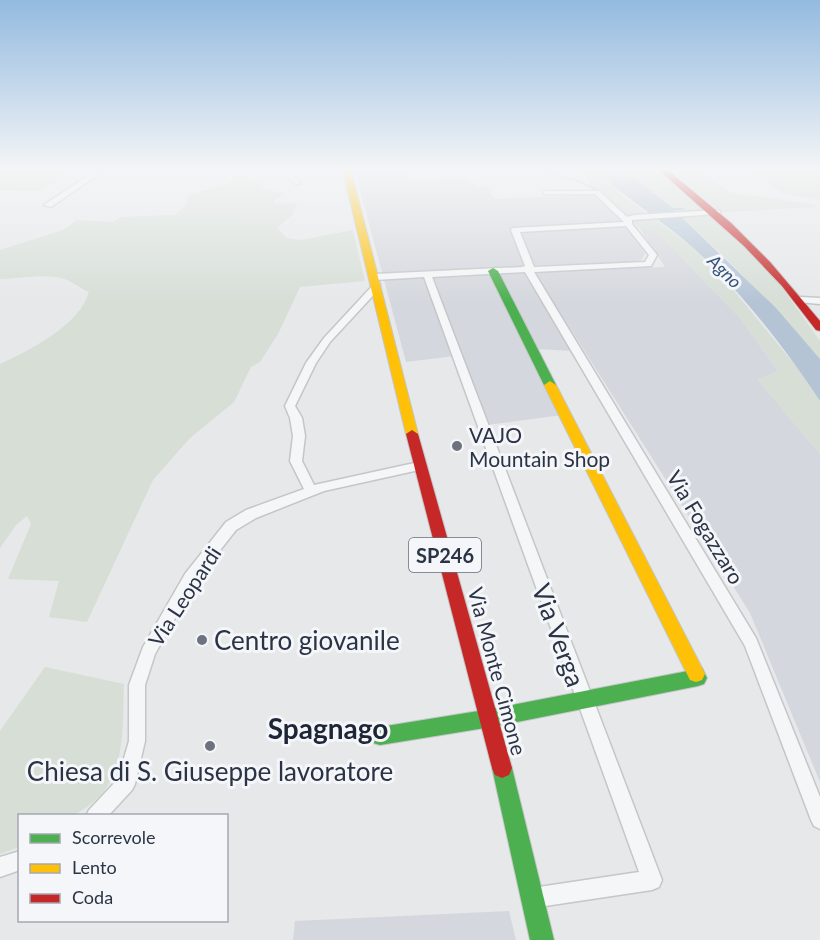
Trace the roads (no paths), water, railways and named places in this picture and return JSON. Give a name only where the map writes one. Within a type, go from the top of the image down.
[{"type":"main road","name":"Via Monte Cimone","points":[[358,215],[376,281],[419,466],[491,718],[542,940]]},
{"type":"main road","points":[[720,215],[767,260],[801,300],[820,328]]},
{"type":"main road","points":[[380,736],[491,718],[698,678],[493,271]]},
{"type":"street","points":[[311,491],[296,461],[299,436],[296,418],[290,406],[310,363],[376,281],[427,274],[648,264],[653,255],[631,221],[624,215]]},
{"type":"street","points":[[631,221],[685,215]]},
{"type":"street","name":"Via Fogazzaro","points":[[631,221],[515,230],[529,268],[750,643],[820,820]]},
{"type":"street","name":"Via Verga","points":[[427,274],[652,880],[531,899]]},
{"type":"street","points":[[801,300],[820,301]]},
{"type":"street","name":"Via Leopardi","points":[[97,814],[126,784],[137,741],[137,685],[148,652],[190,578],[231,526],[251,514],[311,491],[419,466]]},
{"type":"street","points":[[0,867],[18,861]]},
{"type":"water","name":"Agno","points":[[652,215],[679,215],[776,308],[820,359],[820,401],[792,360],[743,299],[708,261]]},
{"type":"place","name":"VAJO Mountain Shop","points":[[457,446]]},
{"type":"place","name":"Centro giovanile","points":[[202,640]]},
{"type":"place","name":"Chiesa di S. Giuseppe lavoratore","points":[[210,746]]},
{"type":"district","name":"Spagnago","points":[[328,728]]}]
